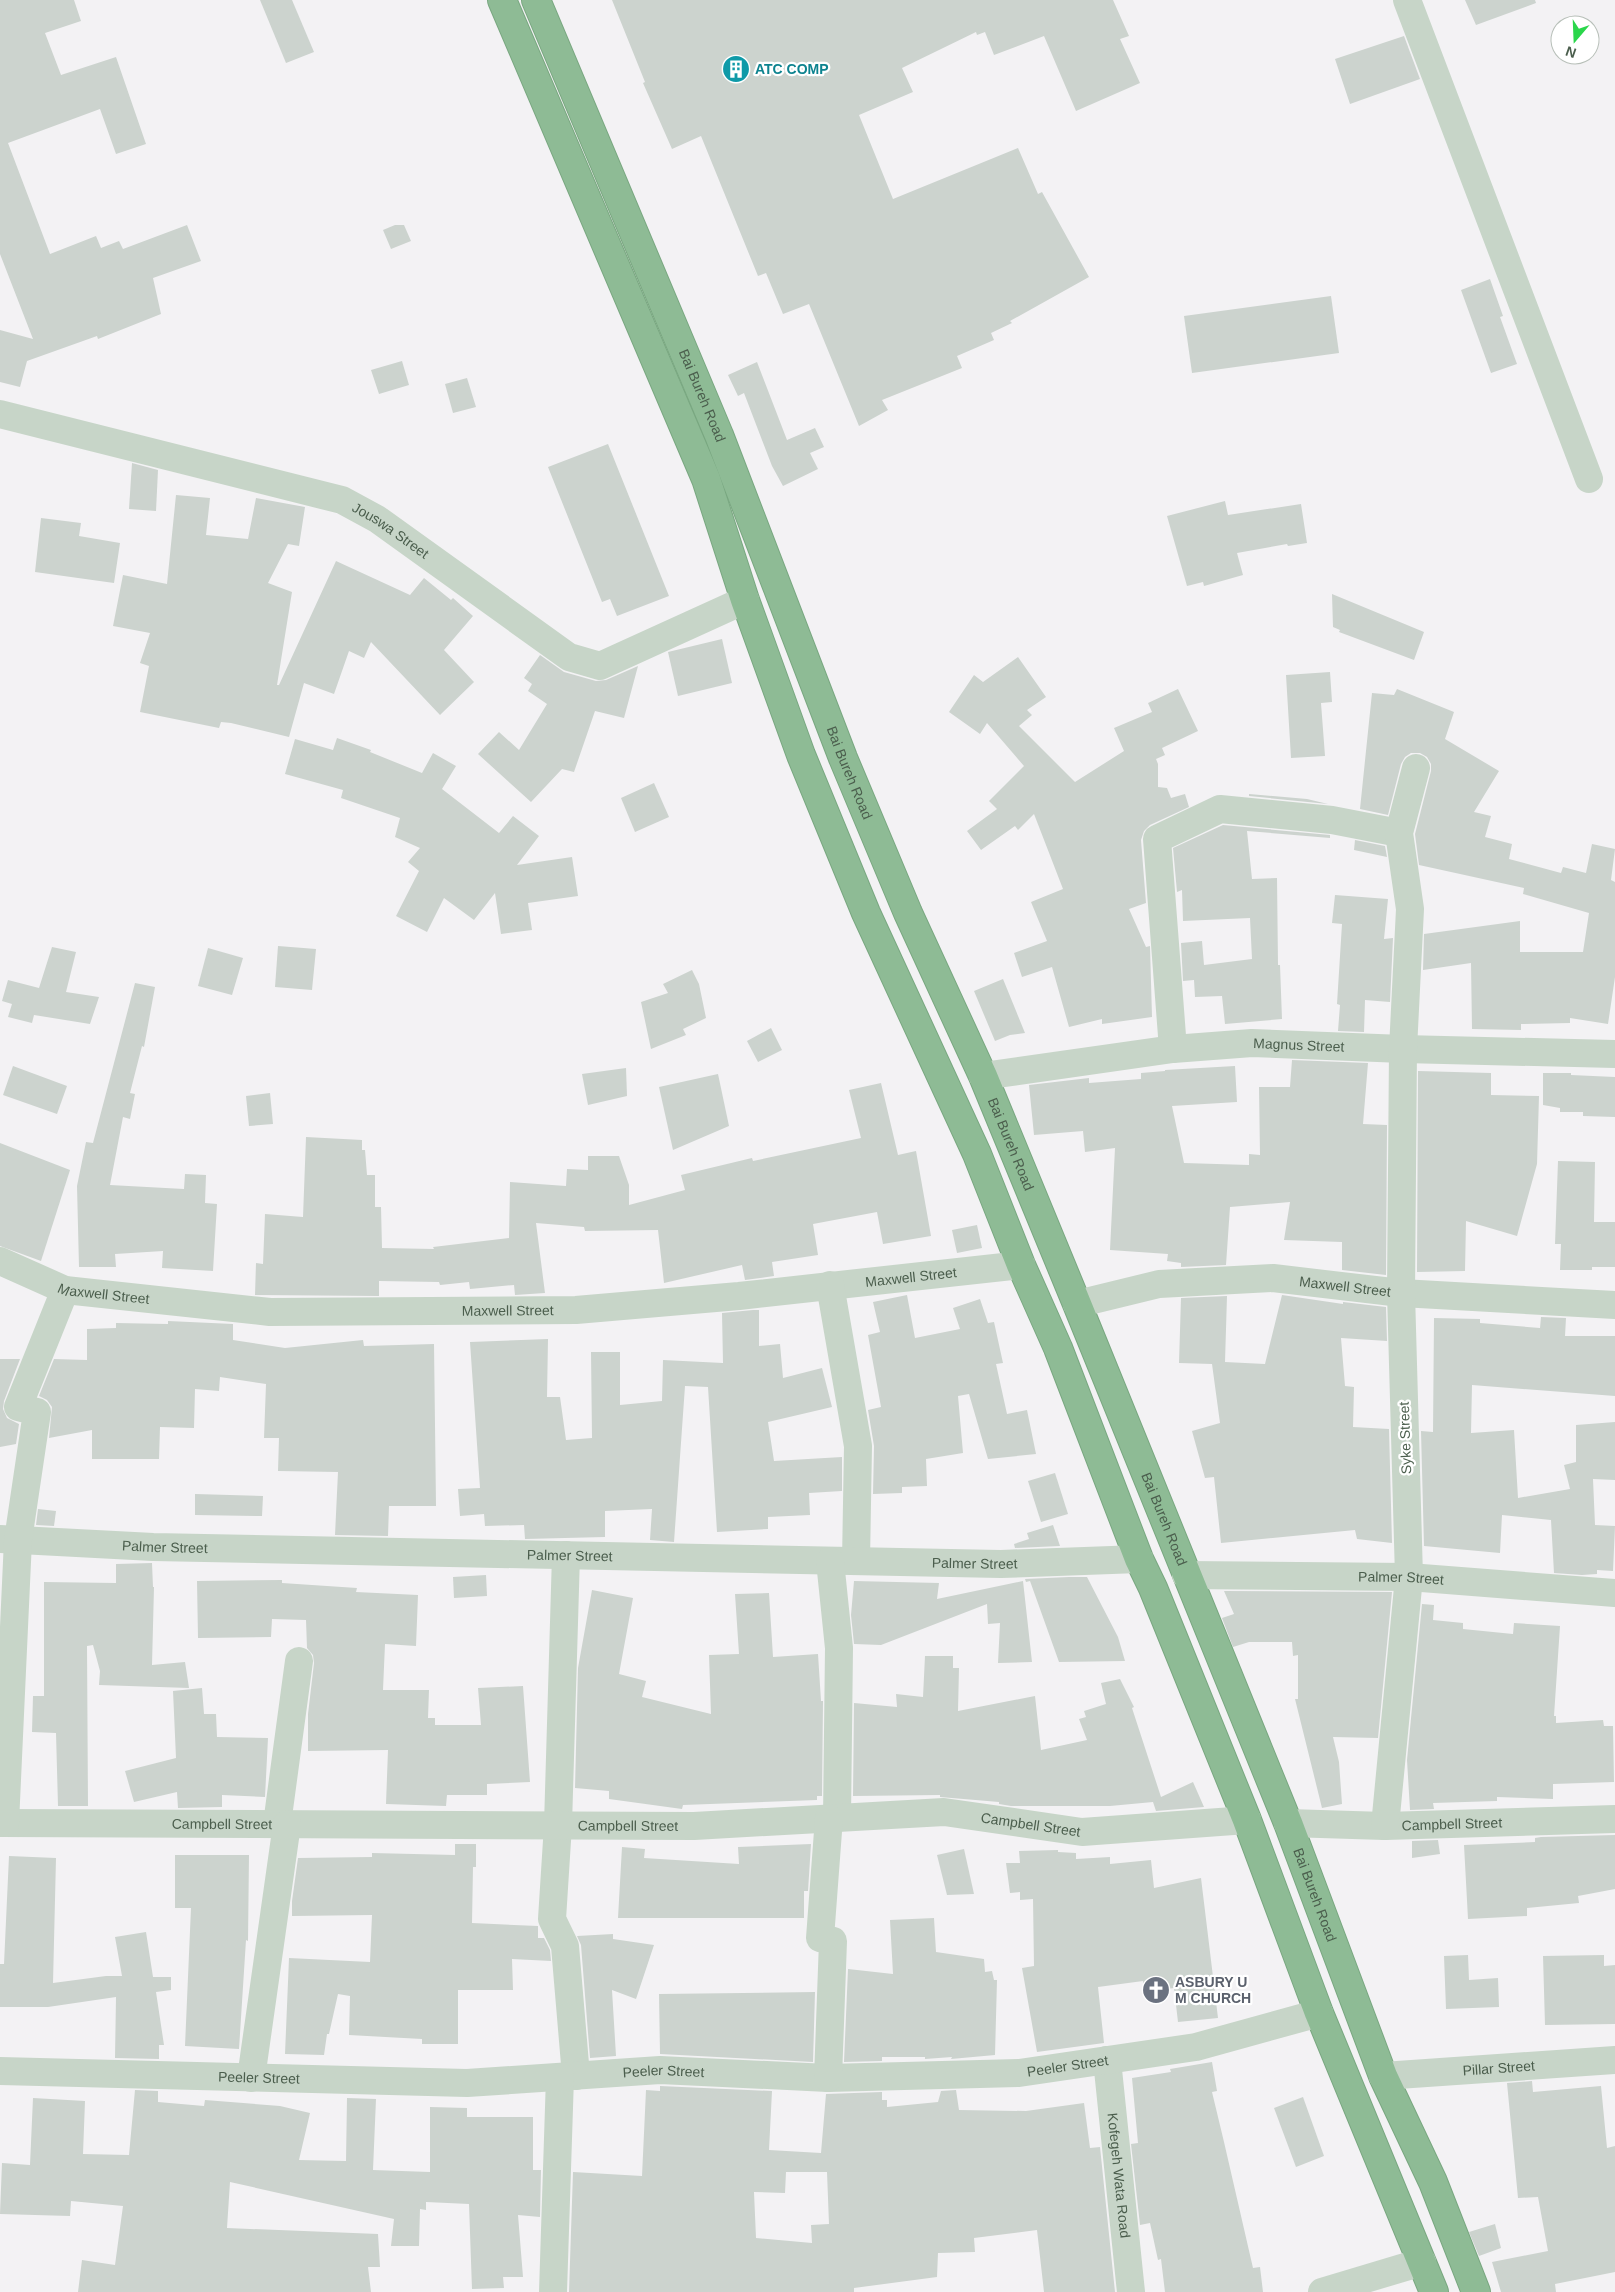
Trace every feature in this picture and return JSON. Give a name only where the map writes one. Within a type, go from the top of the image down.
[{"type":"highway","name":"Bai Bureh Road","points":[[502,0],[706,479],[745,600],[801,754],[866,913],[973,1146],[1021,1264],[1058,1348],[1139,1559],[1153,1588],[1247,1820],[1319,2013],[1434,2292]]},
{"type":"highway","name":"Bai Bureh Road","points":[[536,0],[719,435],[847,766],[908,913],[983,1076],[1077,1304],[1288,1823],[1383,2076],[1433,2182],[1476,2292]]},
{"type":"street","points":[[1407,0],[1590,479]]},
{"type":"street","name":"Jouswa Street","points":[[0,414],[342,500],[377,520],[569,657],[600,666],[745,600]]},
{"type":"street","points":[[1173,1049],[1157,839],[1220,810],[1332,820],[1399,833],[1416,768]]},
{"type":"street","name":"Syke Street","points":[[1385,1826],[1410,1578],[1401,1293],[1403,1050],[1410,909],[1399,833]]},
{"type":"street","name":"Magnus Street","points":[[983,1076],[1173,1049],[1252,1043],[1403,1050],[1615,1054]]},
{"type":"street","name":"Maxwell Street","points":[[0,1260],[65,1290],[270,1312],[576,1310],[830,1286],[1021,1264]]},
{"type":"street","name":"Maxwell Street","points":[[1077,1304],[1159,1284],[1273,1278],[1401,1293],[1615,1305]]},
{"type":"street","points":[[828,2078],[833,1941],[820,1938],[833,1818],[843,1561],[858,1446],[830,1286]]},
{"type":"street","points":[[3,1823],[9,1539],[37,1412],[18,1407],[65,1290]]},
{"type":"street","name":"Palmer Street","points":[[9,1539],[153,1547],[1001,1564],[1139,1559]]},
{"type":"street","points":[[553,2292],[568,2076],[564,1946],[552,1919],[558,1825],[566,1555]]},
{"type":"street","name":"Palmer Street","points":[[1186,1575],[1410,1578],[1615,1593]]},
{"type":"street","points":[[251,2078],[282,1824],[299,1661]]},
{"type":"street","name":"Campbell Street","points":[[3,1823],[694,1826],[944,1812],[1082,1832],[1247,1820]]},
{"type":"street","name":"Campbell Street","points":[[1288,1823],[1385,1826],[1615,1819]]},
{"type":"street","name":"Peeler Street","points":[[0,2071],[467,2083],[660,2070],[828,2078],[1020,2072],[1196,2047],[1319,2013]]},
{"type":"street","name":"Kofegeh Wata Road","points":[[1107,2060],[1131,2292]]},
{"type":"street","name":"Pillar Street","points":[[1383,2076],[1615,2060]]},
{"type":"street","points":[[1322,2292],[1422,2262]]},
{"type":"building","points":[[0,0],[74,0],[81,21],[45,33],[61,75],[116,57],[146,144],[116,154],[100,109],[8,143],[50,254],[96,236],[101,248],[119,241],[123,249],[187,225],[201,261],[153,278],[161,314],[98,339],[97,336],[27,361],[20,387],[0,382],[0,330],[33,339],[0,254]]},
{"type":"building","points":[[260,0],[292,0],[314,52],[286,63]]},
{"type":"building","points":[[612,0],[1113,0],[1129,36],[1120,39],[1140,83],[1076,111],[1044,36],[994,55],[985,32],[977,35],[976,32],[902,68],[913,92],[859,115],[893,199],[1018,148],[1038,194],[1042,192],[1089,277],[1010,321],[1012,323],[991,333],[994,340],[957,356],[962,368],[882,400],[888,410],[859,426],[809,304],[783,314],[766,273],[758,276],[701,136],[672,149],[643,83],[645,82]]},
{"type":"building","points":[[1465,0],[1535,0],[1536,3],[1476,25]]},
{"type":"building","points":[[1404,36],[1420,79],[1350,104],[1335,59]]},
{"type":"building","points":[[395,225],[404,225],[411,241],[391,249],[383,230]]},
{"type":"building","points":[[1490,279],[1503,316],[1500,317],[1517,364],[1491,373],[1461,290]]},
{"type":"building","points":[[1331,296],[1339,353],[1192,373],[1184,316]]},
{"type":"building","points":[[402,361],[409,385],[379,394],[371,370]]},
{"type":"building","points":[[757,362],[787,440],[815,428],[824,447],[810,453],[818,469],[783,486],[772,466],[744,393],[738,396],[728,375]]},
{"type":"building","points":[[467,378],[476,407],[453,413],[445,384]]},
{"type":"building","points":[[608,444],[669,596],[617,616],[610,599],[602,602],[548,467]]},
{"type":"building","points":[[132,463],[158,470],[156,511],[129,509]]},
{"type":"building","points":[[176,495],[210,498],[206,535],[248,539],[256,498],[305,507],[299,546],[288,544],[268,583],[292,592],[277,685],[279,685],[336,561],[410,595],[424,578],[451,600],[453,598],[473,616],[444,650],[474,682],[440,715],[371,642],[364,658],[349,651],[334,694],[304,683],[289,737],[231,723],[221,722],[219,728],[140,712],[149,666],[140,663],[150,633],[113,626],[123,575],[167,584]]},
{"type":"building","points":[[1225,501],[1228,515],[1301,504],[1307,543],[1288,546],[1287,544],[1237,553],[1243,575],[1204,586],[1203,582],[1187,586],[1167,516]]},
{"type":"building","points":[[41,518],[81,523],[79,536],[120,543],[114,583],[35,572]]},
{"type":"building","points":[[1332,594],[1424,632],[1414,660],[1339,632],[1340,630],[1333,627]]},
{"type":"building","points":[[722,639],[732,683],[678,696],[668,652]]},
{"type":"building","points":[[540,655],[564,672],[596,681],[606,680],[638,666],[624,718],[595,711],[574,772],[562,769],[531,802],[478,754],[499,732],[519,750],[547,704],[528,691],[532,684],[524,678]]},
{"type":"building","points":[[1018,657],[1046,697],[1027,710],[1032,715],[1019,726],[1075,782],[1124,751],[1114,728],[1152,712],[1148,703],[1178,689],[1198,731],[1162,748],[1165,755],[1156,759],[1158,764],[1158,787],[1167,788],[1171,798],[1185,794],[1189,807],[1150,825],[1144,831],[1141,840],[1146,903],[1129,909],[1146,947],[1150,946],[1152,1017],[1102,1024],[1102,1019],[1069,1027],[1052,967],[1022,977],[1014,953],[1047,941],[1031,902],[1063,889],[1034,814],[1018,830],[1015,826],[981,850],[967,831],[997,809],[989,801],[1024,766],[987,723],[980,734],[949,712],[974,675],[983,682]]},
{"type":"building","points":[[1330,672],[1332,702],[1321,703],[1325,756],[1291,758],[1286,675]]},
{"type":"building","points":[[1397,689],[1454,712],[1445,739],[1499,771],[1474,812],[1491,816],[1485,837],[1512,844],[1509,859],[1561,873],[1563,867],[1586,873],[1592,844],[1615,849],[1611,880],[1615,882],[1615,977],[1608,1024],[1570,1018],[1570,1023],[1521,1024],[1521,1030],[1472,1029],[1471,963],[1423,970],[1424,934],[1520,921],[1520,952],[1583,952],[1589,913],[1523,894],[1524,888],[1419,865],[1415,834],[1431,771],[1431,764],[1427,757],[1420,753],[1411,753],[1405,757],[1401,764],[1388,815],[1360,809],[1372,693],[1394,695]]},
{"type":"building","points":[[337,738],[371,750],[370,752],[422,773],[433,753],[456,766],[442,789],[499,833],[513,816],[539,836],[517,865],[572,857],[578,896],[528,903],[532,930],[501,934],[495,893],[474,920],[444,898],[427,932],[396,916],[419,871],[408,862],[420,848],[395,837],[400,818],[341,798],[343,790],[285,774],[295,739],[333,750]]},
{"type":"building","points":[[654,783],[669,817],[635,832],[621,798]]},
{"type":"building","points":[[1249,794],[1307,799],[1328,804],[1249,796]]},
{"type":"building","points":[[1223,825],[1330,835],[1330,838],[1247,831],[1252,879],[1277,878],[1278,965],[1280,965],[1282,1019],[1225,1024],[1222,996],[1195,997],[1194,980],[1183,981],[1181,943],[1202,941],[1204,965],[1252,959],[1250,918],[1183,921],[1182,890],[1177,892],[1173,848]]},
{"type":"building","points":[[1355,840],[1385,846],[1387,857],[1354,850]]},
{"type":"building","points":[[1335,895],[1388,899],[1384,939],[1393,938],[1390,1002],[1365,1000],[1364,1032],[1338,1031],[1340,1005],[1337,1004],[1342,924],[1332,923]]},
{"type":"building","points":[[278,946],[316,949],[312,990],[275,987]]},
{"type":"building","points":[[52,947],[76,952],[66,992],[99,997],[90,1024],[34,1015],[32,1023],[8,1017],[12,1004],[2,1001],[8,980],[39,988]]},
{"type":"building","points":[[208,948],[243,958],[232,995],[198,986]]},
{"type":"building","points":[[692,970],[699,984],[706,1018],[683,1029],[686,1035],[651,1049],[641,1002],[668,993],[663,984]]},
{"type":"building","points":[[1003,979],[1025,1033],[1010,1035],[995,1041],[974,991]]},
{"type":"building","points":[[135,983],[155,987],[144,1047],[142,1046],[130,1093],[135,1094],[130,1119],[123,1117],[110,1185],[184,1189],[185,1174],[206,1175],[205,1203],[217,1204],[213,1271],[162,1268],[163,1251],[115,1254],[116,1267],[79,1267],[77,1186],[86,1142],[93,1143]]},
{"type":"building","points":[[771,1028],[782,1050],[758,1062],[747,1041]]},
{"type":"building","points":[[1292,1060],[1368,1063],[1363,1124],[1387,1125],[1386,1275],[1342,1270],[1342,1242],[1284,1240],[1290,1202],[1230,1207],[1226,1265],[1181,1267],[1181,1263],[1167,1261],[1168,1254],[1110,1250],[1115,1148],[1085,1152],[1083,1131],[1034,1135],[1029,1085],[1089,1078],[1089,1083],[1141,1079],[1141,1073],[1235,1066],[1237,1102],[1172,1106],[1184,1163],[1249,1165],[1249,1154],[1260,1155],[1259,1087],[1290,1087]]},
{"type":"building","points":[[13,1066],[67,1086],[57,1114],[3,1095]]},
{"type":"building","points":[[626,1068],[627,1096],[588,1105],[582,1074]]},
{"type":"building","points":[[1418,1071],[1491,1073],[1491,1095],[1539,1096],[1537,1164],[1517,1236],[1466,1221],[1465,1271],[1417,1272]]},
{"type":"building","points":[[1543,1073],[1571,1073],[1571,1075],[1615,1077],[1615,1117],[1583,1116],[1583,1112],[1560,1112],[1560,1108],[1543,1105]]},
{"type":"building","points":[[718,1074],[729,1126],[673,1150],[659,1087]]},
{"type":"building","points":[[881,1083],[898,1155],[916,1151],[931,1236],[883,1244],[877,1212],[813,1224],[818,1255],[772,1262],[774,1276],[745,1280],[742,1265],[664,1283],[658,1230],[585,1231],[584,1227],[536,1223],[545,1293],[515,1295],[514,1285],[470,1289],[469,1282],[440,1285],[439,1282],[379,1281],[379,1296],[255,1295],[256,1263],[263,1264],[265,1214],[303,1217],[306,1137],[362,1140],[362,1150],[365,1150],[367,1175],[375,1175],[375,1207],[381,1207],[382,1248],[434,1249],[433,1247],[509,1238],[510,1182],[566,1186],[567,1169],[588,1170],[588,1156],[619,1156],[629,1185],[629,1205],[685,1190],[681,1175],[752,1158],[753,1161],[861,1138],[849,1090]]},
{"type":"building","points":[[270,1093],[273,1124],[249,1126],[246,1096]]},
{"type":"building","points":[[0,1143],[70,1170],[41,1261],[0,1246]]},
{"type":"building","points":[[1558,1161],[1595,1162],[1594,1222],[1615,1222],[1615,1267],[1592,1267],[1592,1270],[1560,1270],[1561,1244],[1555,1244]]},
{"type":"building","points":[[977,1225],[982,1248],[957,1253],[952,1230]]},
{"type":"building","points":[[907,1295],[915,1338],[960,1329],[953,1308],[980,1299],[988,1323],[994,1322],[1003,1363],[996,1364],[1007,1414],[1027,1410],[1036,1454],[988,1459],[969,1394],[958,1396],[963,1453],[926,1459],[927,1486],[902,1487],[902,1493],[873,1494],[874,1446],[868,1410],[881,1407],[868,1335],[880,1332],[873,1302]]},
{"type":"building","points":[[1282,1295],[1343,1304],[1343,1302],[1386,1307],[1387,1341],[1341,1338],[1345,1386],[1354,1387],[1353,1427],[1389,1429],[1392,1543],[1357,1539],[1355,1530],[1221,1543],[1214,1477],[1205,1478],[1192,1431],[1220,1423],[1212,1364],[1179,1363],[1181,1298],[1227,1296],[1225,1362],[1265,1364]]},
{"type":"building","points":[[759,1310],[759,1346],[780,1344],[783,1378],[822,1368],[832,1407],[768,1422],[774,1461],[842,1457],[842,1491],[809,1493],[810,1515],[768,1517],[768,1529],[717,1532],[708,1387],[685,1386],[674,1542],[650,1540],[652,1509],[605,1511],[605,1537],[525,1539],[524,1525],[485,1526],[484,1514],[460,1516],[458,1489],[480,1488],[470,1342],[548,1339],[547,1397],[560,1397],[566,1440],[592,1438],[591,1352],[620,1352],[620,1405],[662,1401],[663,1360],[723,1363],[722,1313]]},
{"type":"building","points":[[1541,1317],[1566,1318],[1565,1336],[1615,1336],[1615,1396],[1472,1385],[1471,1433],[1514,1430],[1518,1498],[1570,1489],[1564,1465],[1576,1462],[1576,1425],[1615,1422],[1615,1480],[1593,1479],[1595,1525],[1615,1526],[1613,1571],[1597,1570],[1597,1574],[1582,1575],[1554,1573],[1551,1520],[1502,1515],[1500,1553],[1424,1546],[1421,1431],[1433,1432],[1434,1318],[1480,1319],[1480,1323],[1540,1328]]},
{"type":"building","points":[[168,1321],[233,1324],[233,1340],[285,1348],[363,1340],[364,1346],[434,1344],[436,1506],[389,1506],[388,1536],[335,1535],[338,1472],[278,1471],[279,1438],[264,1438],[266,1384],[220,1377],[219,1391],[195,1389],[194,1428],[160,1427],[159,1459],[92,1459],[92,1430],[49,1438],[52,1407],[47,1400],[39,1396],[54,1359],[87,1360],[87,1329],[116,1328],[116,1323],[168,1324]]},
{"type":"building","points":[[0,1359],[20,1359],[4,1401],[3,1409],[7,1418],[19,1424],[16,1444],[0,1447]]},
{"type":"building","points":[[1055,1473],[1068,1514],[1041,1522],[1028,1481]]},
{"type":"building","points":[[195,1494],[263,1496],[262,1516],[195,1515]]},
{"type":"building","points":[[38,1509],[56,1511],[54,1526],[36,1525]]},
{"type":"building","points":[[1053,1525],[1060,1546],[1015,1548],[1014,1544],[1029,1539],[1027,1533]]},
{"type":"building","points":[[152,1563],[154,1587],[152,1665],[185,1662],[189,1688],[99,1685],[100,1671],[93,1645],[87,1646],[88,1806],[58,1806],[56,1733],[32,1732],[33,1696],[44,1696],[44,1582],[116,1583],[116,1564]]},
{"type":"building","points":[[486,1575],[487,1596],[454,1598],[453,1577]]},
{"type":"building","points":[[1087,1577],[1118,1637],[1125,1661],[1059,1662],[1030,1581],[1026,1582],[1025,1579]]},
{"type":"building","points":[[282,1580],[282,1583],[357,1588],[356,1592],[418,1595],[416,1646],[385,1644],[383,1690],[429,1690],[428,1718],[435,1718],[435,1725],[481,1725],[478,1688],[523,1686],[530,1782],[487,1784],[487,1795],[447,1795],[446,1806],[386,1804],[388,1750],[308,1751],[308,1714],[314,1663],[313,1655],[307,1648],[306,1620],[272,1619],[271,1637],[198,1638],[197,1581]]},
{"type":"building","points":[[854,1581],[939,1583],[937,1599],[1023,1581],[1032,1662],[998,1663],[1000,1623],[988,1624],[987,1604],[881,1645],[854,1644],[851,1615]]},
{"type":"building","points":[[592,1590],[633,1598],[619,1674],[646,1681],[642,1697],[711,1714],[709,1655],[739,1654],[735,1594],[769,1593],[773,1657],[818,1654],[821,1701],[823,1701],[822,1796],[817,1796],[817,1800],[683,1805],[682,1809],[609,1799],[609,1791],[575,1788],[578,1668]]},
{"type":"building","points":[[1224,1591],[1392,1592],[1378,1738],[1333,1737],[1339,1762],[1342,1804],[1322,1808],[1295,1699],[1298,1699],[1298,1655],[1293,1656],[1292,1642],[1249,1642],[1233,1647],[1222,1618],[1234,1614]]},
{"type":"building","points":[[1422,1604],[1434,1605],[1433,1620],[1463,1623],[1463,1629],[1513,1634],[1514,1623],[1560,1626],[1554,1716],[1556,1716],[1556,1723],[1603,1720],[1604,1726],[1613,1726],[1614,1782],[1553,1784],[1553,1799],[1497,1797],[1497,1801],[1433,1803],[1434,1809],[1410,1810],[1407,1760]]},
{"type":"building","points":[[925,1656],[953,1656],[953,1668],[959,1668],[958,1711],[1035,1696],[1041,1750],[1087,1740],[1079,1719],[1086,1717],[1084,1711],[1106,1704],[1101,1683],[1120,1679],[1134,1707],[1132,1708],[1161,1797],[1193,1782],[1204,1807],[1156,1811],[1153,1802],[1110,1806],[1011,1806],[999,1804],[999,1802],[940,1797],[940,1795],[853,1796],[854,1703],[897,1707],[896,1694],[923,1697]]},
{"type":"building","points":[[202,1688],[204,1714],[216,1714],[217,1737],[268,1738],[265,1797],[222,1795],[222,1807],[178,1808],[177,1792],[134,1802],[125,1771],[176,1758],[173,1691]]},
{"type":"building","points":[[1615,1835],[1615,1889],[1578,1896],[1579,1903],[1527,1908],[1527,1916],[1468,1919],[1464,1845],[1535,1842],[1535,1838],[1541,1837]]},
{"type":"building","points":[[1438,1840],[1440,1854],[1412,1858],[1412,1841]]},
{"type":"building","points":[[455,1844],[476,1844],[476,1867],[473,1867],[472,1923],[538,1926],[538,1938],[544,1938],[550,1950],[551,1961],[512,1959],[513,1990],[458,1990],[458,2044],[422,2044],[422,2039],[349,2035],[350,1996],[338,1994],[329,2034],[327,2034],[324,2055],[285,2054],[289,1958],[370,1962],[372,1915],[292,1916],[292,1901],[298,1858],[372,1857],[372,1853],[455,1855]]},
{"type":"building","points":[[811,1844],[808,1891],[804,1891],[804,1918],[618,1918],[622,1847],[645,1849],[644,1858],[739,1864],[738,1847]]},
{"type":"building","points":[[964,1849],[974,1894],[947,1895],[937,1855]]},
{"type":"building","points":[[1058,1850],[1058,1852],[1076,1853],[1076,1859],[1110,1857],[1110,1864],[1151,1860],[1154,1888],[1201,1878],[1218,2018],[1178,2022],[1174,1988],[1144,1992],[1143,1981],[1098,1987],[1104,2043],[1037,2052],[1022,1968],[1034,1966],[1033,1899],[1020,1900],[1020,1892],[1010,1893],[1006,1863],[1020,1863],[1019,1851]]},
{"type":"building","points":[[175,1855],[249,1855],[248,1941],[246,1940],[239,2049],[185,2046],[191,1908],[175,1908]]},
{"type":"building","points":[[9,1856],[56,1858],[53,1983],[106,1976],[122,1976],[115,1937],[146,1932],[153,1977],[171,1977],[171,1990],[156,1992],[164,2045],[159,2045],[159,2059],[115,2058],[116,1997],[48,2007],[0,2007],[0,1964],[4,1964]]},
{"type":"building","points":[[934,1918],[936,1952],[984,1959],[985,1972],[992,1971],[994,1980],[997,1980],[995,2055],[951,2059],[952,2057],[925,2059],[925,2057],[882,2057],[882,2061],[844,2062],[848,1969],[893,1974],[890,1920]]},
{"type":"building","points":[[613,1934],[613,1939],[654,1945],[636,1999],[612,1990],[616,2056],[590,2058],[581,1945],[577,1936]]},
{"type":"building","points":[[1468,1955],[1469,1980],[1498,1978],[1499,2007],[1446,2009],[1444,1956]]},
{"type":"building","points":[[1604,1955],[1604,1966],[1615,1965],[1615,2024],[1545,2025],[1543,1956]]},
{"type":"building","points":[[815,1992],[813,2062],[660,2054],[659,1994]]},
{"type":"building","points":[[1212,2062],[1217,2091],[1212,2092],[1253,2268],[1260,2267],[1263,2292],[1165,2292],[1161,2259],[1158,2260],[1150,2223],[1140,2225],[1131,2144],[1138,2143],[1132,2078],[1171,2072],[1170,2069]]},
{"type":"building","points":[[1532,2081],[1533,2092],[1601,2086],[1607,2148],[1615,2146],[1615,2272],[1555,2284],[1556,2292],[1501,2292],[1492,2262],[1548,2251],[1538,2197],[1518,2198],[1507,2083]]},
{"type":"building","points":[[660,2086],[772,2091],[769,2150],[821,2153],[826,2094],[882,2092],[882,2100],[887,2100],[887,2107],[938,2102],[941,2091],[956,2090],[959,2110],[1026,2111],[1084,2103],[1090,2148],[1100,2147],[1115,2292],[1044,2292],[1037,2230],[974,2238],[975,2252],[938,2253],[937,2277],[854,2288],[854,2292],[569,2292],[573,2172],[642,2176],[646,2090],[660,2091]],"holes":[[[786,2172],[827,2172],[829,2224],[811,2225],[812,2243],[756,2238],[754,2192],[785,2193]]]},
{"type":"building","points":[[135,2090],[158,2091],[158,2102],[204,2106],[205,2100],[280,2106],[310,2113],[299,2160],[346,2161],[347,2098],[376,2099],[373,2170],[430,2172],[430,2107],[467,2108],[467,2117],[533,2117],[533,2170],[541,2170],[540,2217],[518,2215],[523,2277],[503,2277],[504,2288],[472,2289],[469,2204],[426,2202],[426,2210],[420,2209],[419,2246],[391,2246],[394,2219],[230,2182],[227,2228],[378,2234],[380,2267],[368,2267],[371,2292],[78,2292],[82,2260],[115,2265],[123,2206],[71,2201],[70,2216],[0,2214],[2,2163],[30,2165],[33,2098],[85,2101],[83,2154],[129,2155]]},
{"type":"building","points":[[1303,2097],[1324,2156],[1296,2167],[1274,2108]]},
{"type":"building","points":[[1495,2224],[1501,2248],[1479,2256],[1469,2232]]},
{"type":"place","name":"ATC COMP","points":[[736,69]]},
{"type":"place","name":"ASBURY U M CHURCH","points":[[1156,1990]]}]
